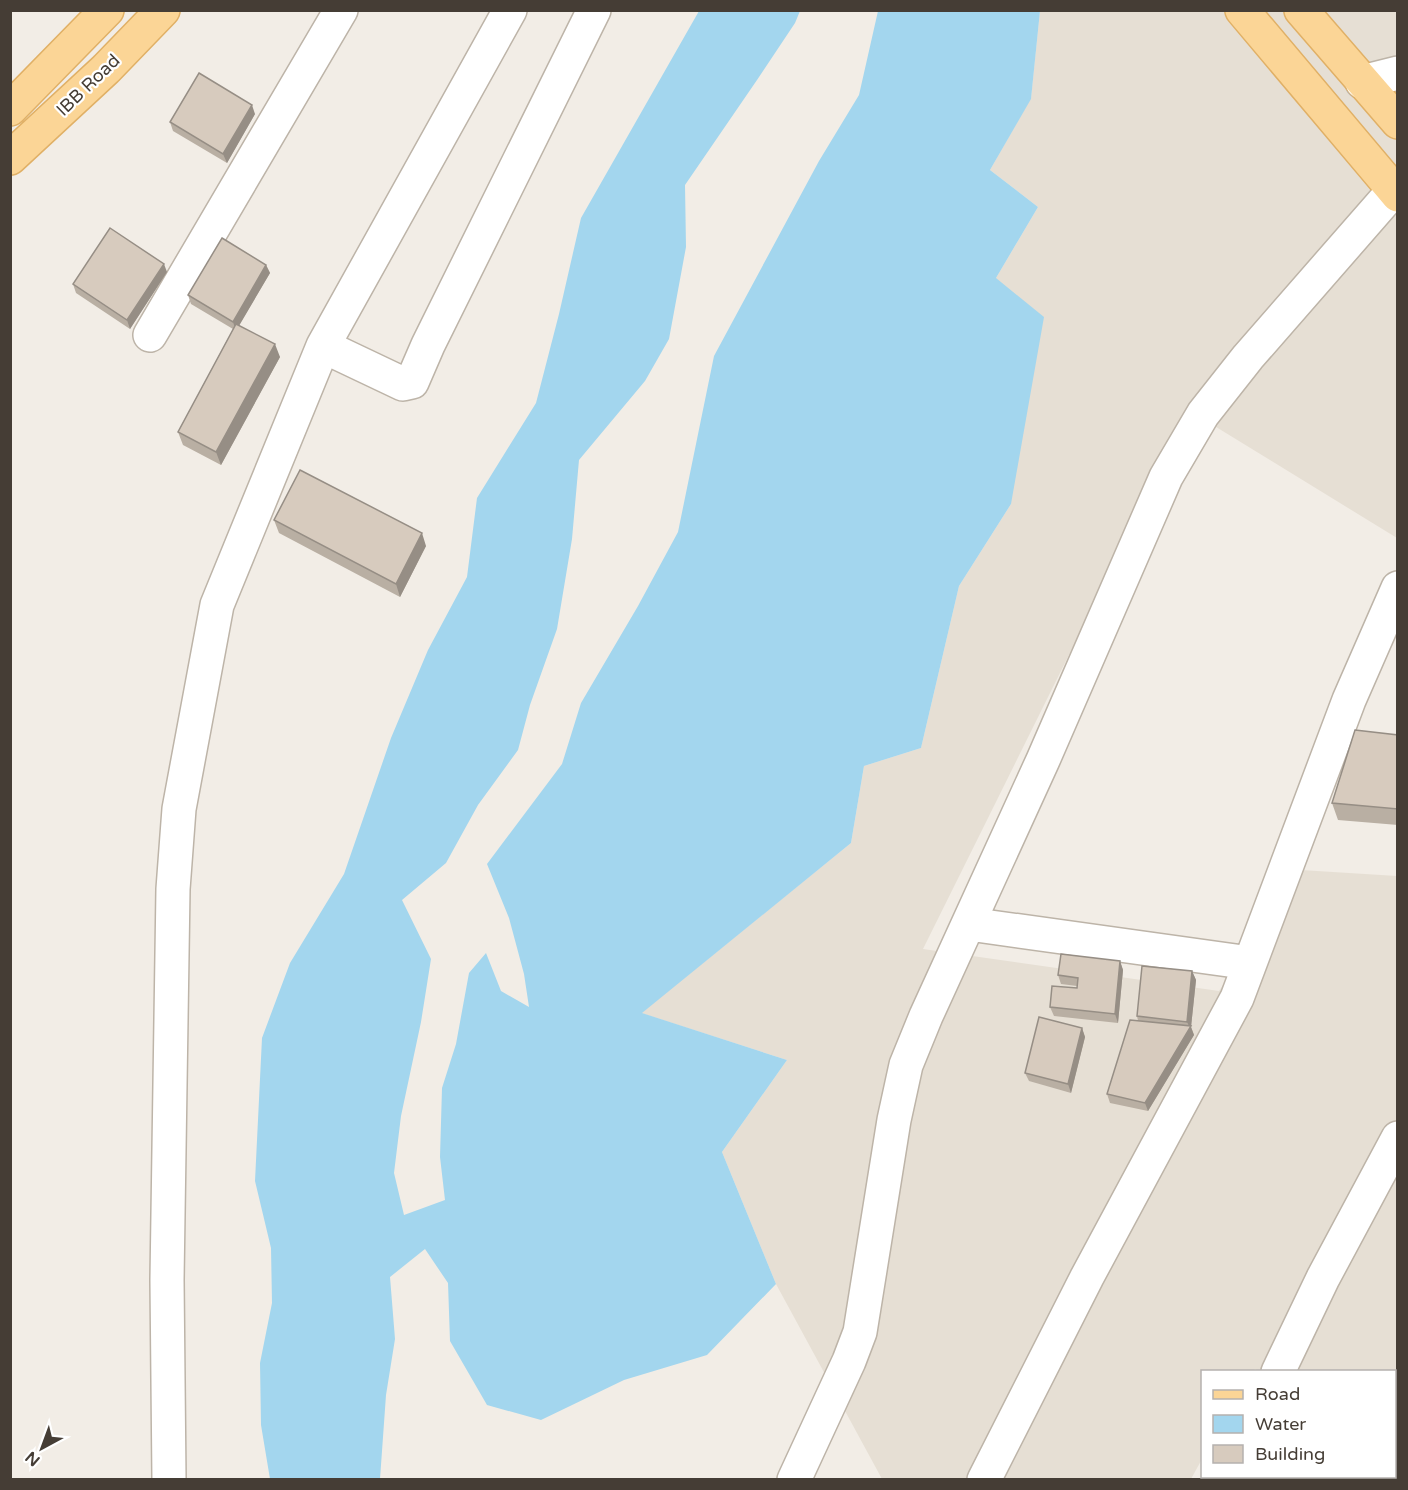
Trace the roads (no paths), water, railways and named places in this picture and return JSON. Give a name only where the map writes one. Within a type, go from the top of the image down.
[{"type":"main road","name":"IBB Road","points":[[10,109],[107,10]]},
{"type":"main road","name":"IBB Road","points":[[10,158],[106,69],[163,10]]},
{"type":"main road","points":[[1242,10],[1395,193]]},
{"type":"main road","points":[[1301,10],[1398,122]]},
{"type":"street","points":[[150,335],[341,10]]},
{"type":"street","points":[[169,1479],[166,1280],[173,889],[179,809],[217,604],[323,346],[510,10]]},
{"type":"street","points":[[323,346],[403,384],[412,382],[428,345],[594,10]]},
{"type":"street","points":[[1362,82],[1398,73]]},
{"type":"street","points":[[794,1479],[849,1361],[860,1332],[894,1120],[906,1065],[926,1016],[1043,760],[1166,477],[1203,414],[1248,357],[1395,193]]},
{"type":"street","points":[[984,1479],[1087,1277],[1237,998],[1349,700],[1398,588]]},
{"type":"street","points":[[969,924],[1250,963]]},
{"type":"street","points":[[1278,1370],[1323,1278],[1398,1138]]},
{"type":"water","points":[[699,11],[800,11],[795,23],[685,185],[686,247],[669,339],[645,381],[579,460],[572,539],[557,629],[530,705],[518,750],[478,805],[446,863],[402,900],[431,959],[421,1022],[401,1116],[394,1173],[404,1215],[445,1200],[440,1157],[442,1088],[456,1044],[469,973],[486,953],[501,991],[529,1007],[524,974],[509,918],[487,864],[562,764],[581,703],[678,532],[714,356],[819,161],[859,95],[878,11],[1040,11],[1031,99],[990,170],[1038,207],[996,278],[1044,317],[1011,504],[959,586],[921,748],[864,766],[851,843],[642,1013],[787,1060],[722,1152],[776,1284],[707,1355],[624,1380],[541,1420],[487,1405],[450,1341],[448,1283],[425,1249],[390,1277],[395,1339],[386,1395],[380,1479],[270,1479],[261,1425],[260,1363],[272,1303],[271,1248],[255,1181],[262,1038],[290,963],[344,874],[391,738],[428,650],[467,577],[477,498],[536,403],[581,218]]}]
